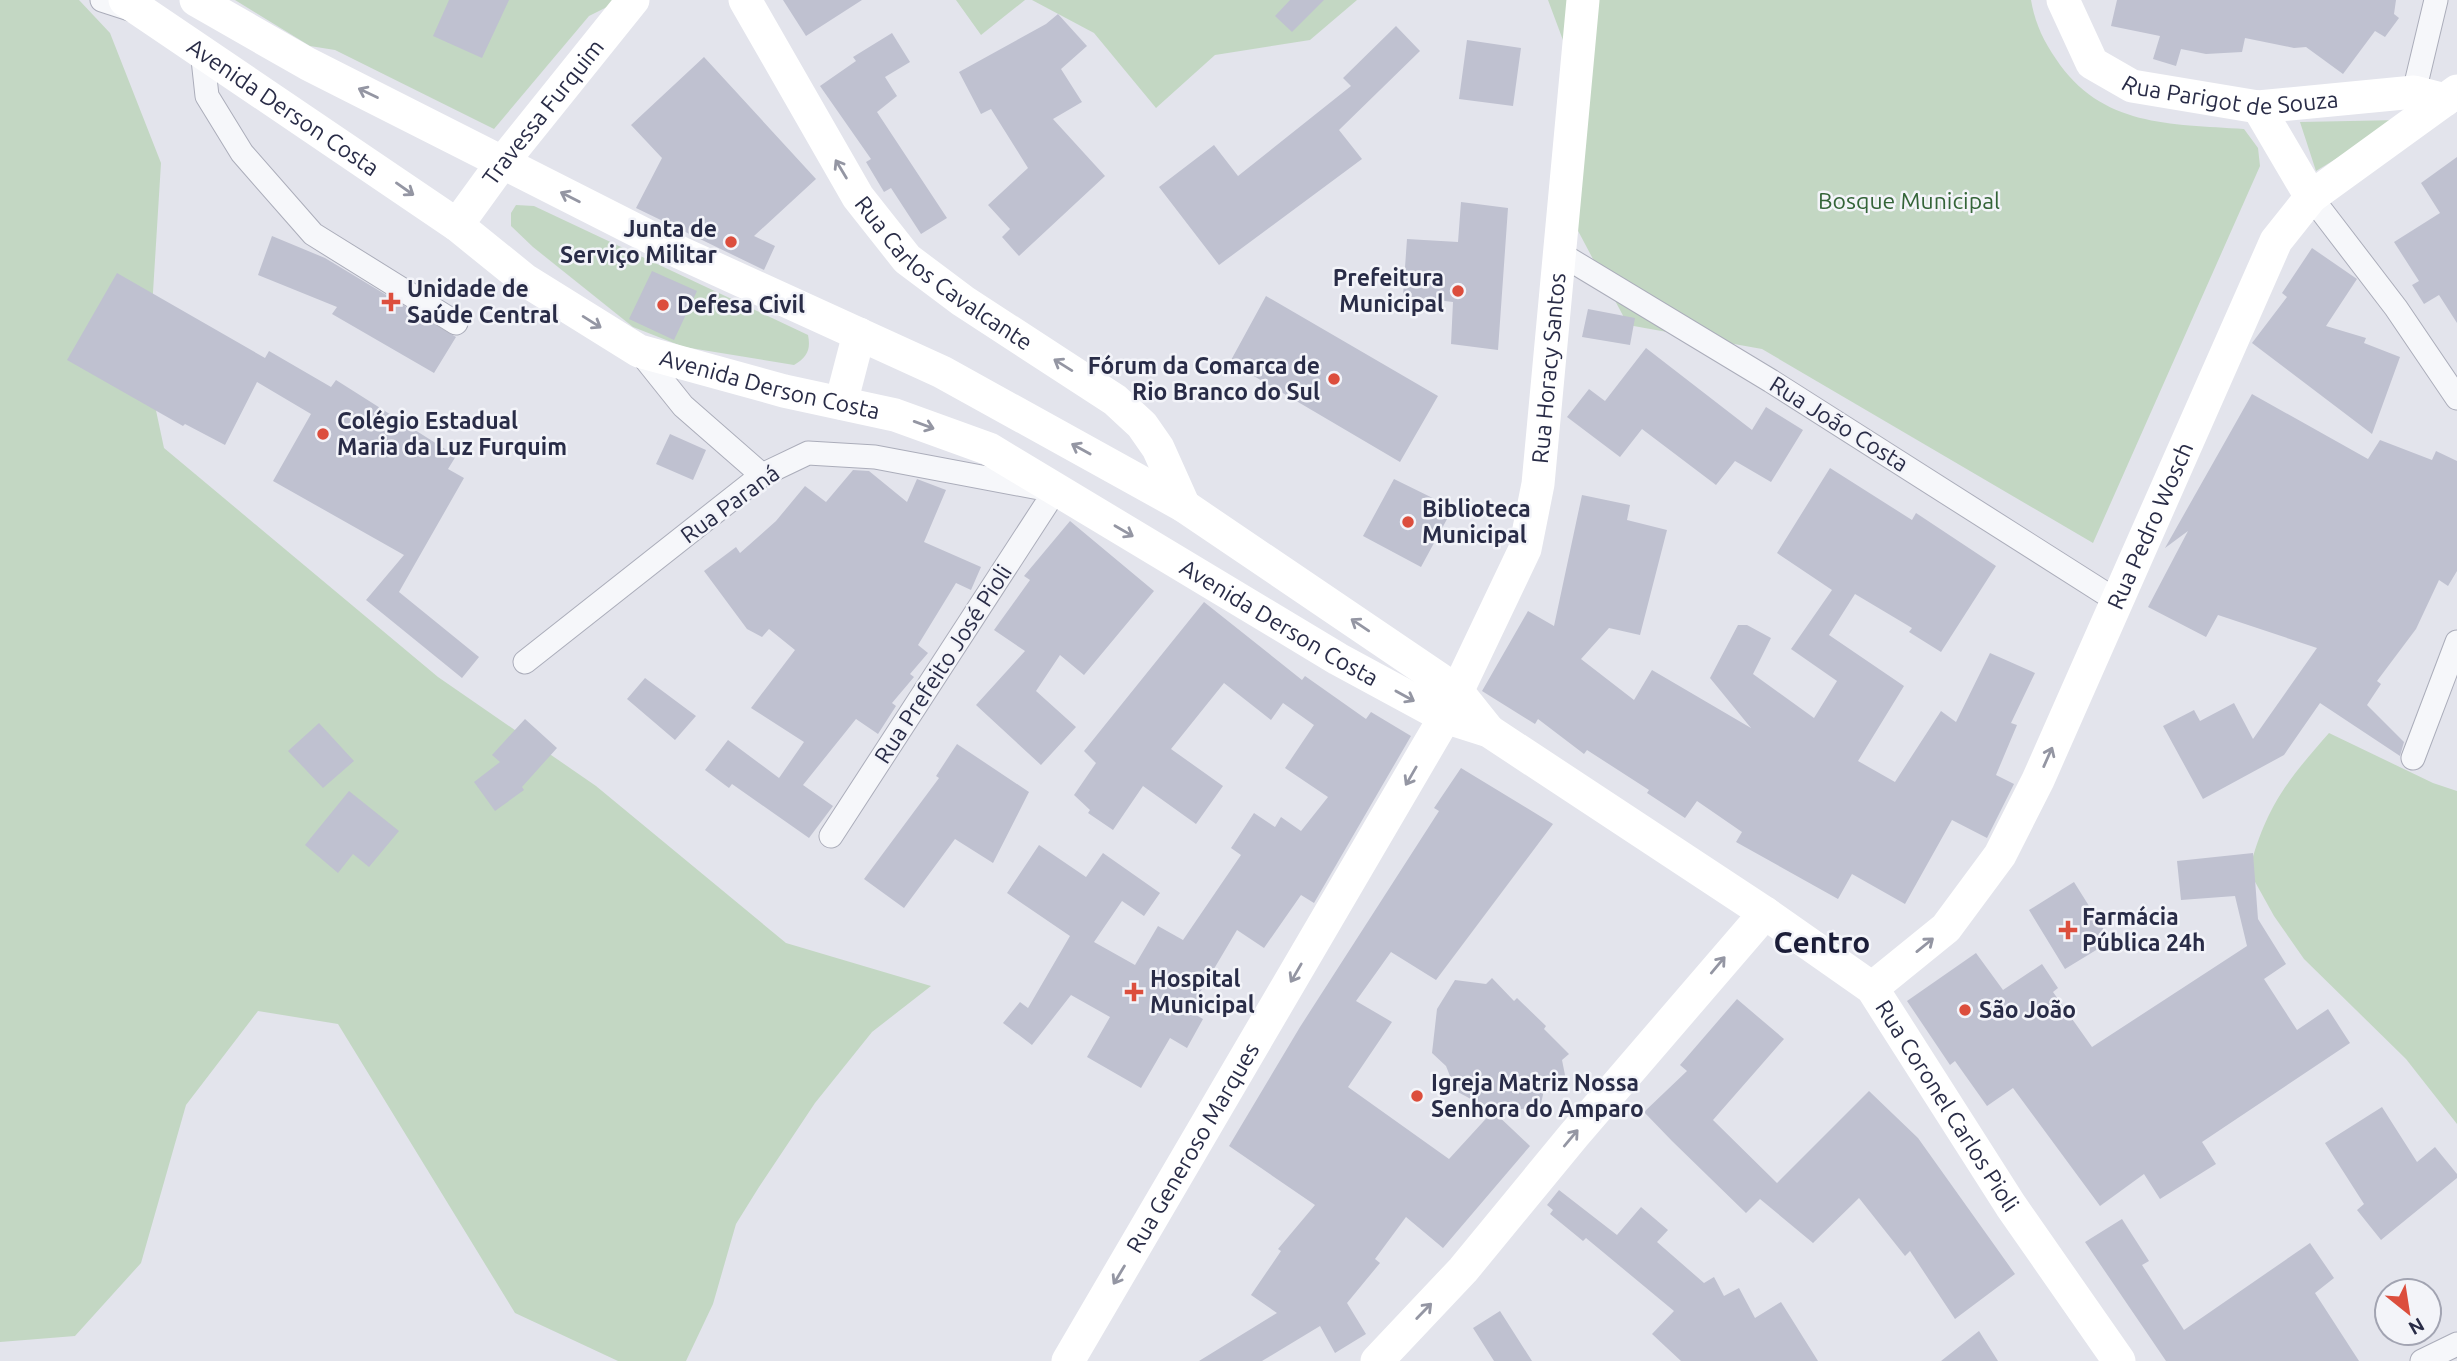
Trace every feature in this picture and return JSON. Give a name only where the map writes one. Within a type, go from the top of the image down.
[{"type":"street","points":[[102,0],[133,6]]},
{"type":"street","name":"Avenida Derson Costa","points":[[196,0],[308,64],[681,253],[942,372],[1184,506],[1451,704]]},
{"type":"street","name":"Travessa Furquim","points":[[457,226],[502,163],[633,0]]},
{"type":"street","name":"Rua Carlos Cavalcante","points":[[745,0],[858,197],[906,259],[963,302],[1081,376],[1124,408],[1142,425],[1158,448],[1184,506]]},
{"type":"street","name":"Rua Horacy Santos","points":[[1451,704],[1525,549],[1538,484],[1583,0]]},
{"type":"street","name":"Rua Parigot de Souza","points":[[2063,0],[2092,63],[2132,86],[2258,107],[2443,97]]},
{"type":"street","points":[[2436,0],[2443,97]]},
{"type":"street","name":"Avenida Derson Costa","points":[[133,6],[202,50],[457,226],[525,280],[639,351],[895,415],[989,449],[1338,659],[1451,704]]},
{"type":"street","points":[[202,50],[207,96],[242,153],[313,234],[456,323]]},
{"type":"street","name":"Rua Pedro Wosch","points":[[1872,988],[1946,928],[2000,855],[2038,780],[2276,241],[2311,197],[2443,97]]},
{"type":"street","points":[[2258,107],[2311,197],[2396,308],[2457,398]]},
{"type":"street","name":"Rua João Costa","points":[[1559,253],[1771,380],[2117,601]]},
{"type":"street","points":[[841,403],[859,334]]},
{"type":"street","points":[[639,351],[683,406],[762,475]]},
{"type":"street","name":"Rua Paraná","points":[[525,662],[762,475],[808,453],[875,457],[1055,491]]},
{"type":"street","name":"Rua Prefeito José Pioli","points":[[831,836],[1055,491]]},
{"type":"street","points":[[2413,758],[2457,642]]},
{"type":"street","name":"Rua Coronel Carlos Pioli","points":[[1451,704],[1765,913],[1872,988],[2011,1206],[2119,1361]]},
{"type":"street","name":"Rua Generoso Marques","points":[[1068,1361],[1451,704]]},
{"type":"street","points":[[1377,1361],[1464,1270],[1574,1135],[1765,913]]},
{"type":"street","points":[[2423,1361],[2457,1344]]},
{"type":"green space","points":[[0,0],[79,0],[110,33],[161,163],[148,373],[164,448],[438,677],[596,786],[786,943],[931,986],[872,1032],[815,1103],[759,1187],[736,1224],[713,1304],[686,1361],[618,1361],[515,1313],[338,1024],[258,1011],[186,1105],[141,1263],[75,1336],[0,1342]]},
{"type":"green space","points":[[235,0],[621,0],[589,16],[494,129],[335,50],[310,46]]},
{"type":"green space","points":[[956,0],[1025,0],[981,35]]},
{"type":"green space","points":[[1032,0],[1357,0],[1310,40],[1215,55],[1156,108],[1094,33]]},
{"type":"green space","name":"Bosque Municipal","points":[[1548,0],[2031,0],[2037,24],[2051,52],[2074,81],[2094,98],[2139,118],[2190,126],[2244,129],[2258,148],[2260,166],[2093,543],[1762,349],[1628,325],[1567,210],[1589,110]]},
{"type":"green space","points":[[2400,120],[2316,171],[2300,122]]},
{"type":"green space","points":[[516,205],[534,206],[808,335],[807,353],[794,365],[684,347],[633,327],[533,247],[511,226],[511,213]]},
{"type":"green space","points":[[2329,733],[2433,783],[2457,791],[2457,1124],[2406,1059],[2304,959],[2274,916],[2249,871],[2263,829],[2279,796]]},
{"type":"building","points":[[449,0],[509,0],[482,58],[433,36]]},
{"type":"building","points":[[783,0],[862,0],[806,36]]},
{"type":"building","points":[[1290,0],[1324,0],[1292,32],[1275,16]]},
{"type":"building","points":[[2117,0],[2396,0],[2394,14],[2399,18],[2385,37],[2375,31],[2343,74],[2306,47],[2294,48],[2245,38],[2242,52],[2206,54],[2181,49],[2176,66],[2153,59],[2160,36],[2111,26]]},
{"type":"building","points":[[1058,14],[1087,46],[1061,69],[1082,102],[1053,119],[1105,176],[1019,256],[1002,237],[1010,229],[988,205],[1028,168],[991,109],[981,114],[959,72],[1046,24]]},
{"type":"building","points":[[1396,26],[1420,51],[1339,130],[1362,159],[1219,265],[1159,187],[1214,145],[1238,176],[1351,86],[1343,78]]},
{"type":"building","points":[[892,33],[910,62],[885,77],[897,96],[877,112],[947,218],[921,234],[891,188],[884,192],[866,162],[871,159],[820,86],[856,61],[853,57]]},
{"type":"building","points":[[1467,40],[1521,48],[1513,106],[1459,99]]},
{"type":"building","points":[[704,57],[816,179],[754,236],[775,246],[764,270],[636,208],[662,158],[631,125]]},
{"type":"building","points":[[2457,157],[2457,323],[2439,295],[2424,304],[2412,285],[2419,281],[2394,242],[2440,213],[2421,183]]},
{"type":"building","points":[[1461,202],[1508,208],[1498,350],[1451,344],[1453,302],[1403,296],[1407,239],[1458,242]]},
{"type":"building","name":"Unidade de Saúde Central","points":[[272,236],[325,258],[456,337],[434,373],[332,314],[337,307],[258,275]]},
{"type":"building","points":[[2312,248],[2357,279],[2326,326],[2366,338],[2364,343],[2400,357],[2372,434],[2252,343],[2287,297],[2282,293]]},
{"type":"building","name":"Defesa Civil","points":[[652,271],[697,291],[674,340],[629,319]]},
{"type":"building","points":[[117,273],[265,358],[269,351],[331,387],[336,380],[456,456],[448,469],[464,478],[399,592],[479,657],[462,678],[366,600],[404,555],[273,481],[311,414],[257,382],[225,445],[185,424],[183,426],[67,360]]},
{"type":"building","name":"Fórum da Comarca de Rio Branco do Sul","points":[[1266,296],[1438,396],[1400,462],[1230,362]]},
{"type":"building","points":[[1588,309],[1635,318],[1630,345],[1582,337]]},
{"type":"building","points":[[1646,348],[1752,430],[1766,407],[1803,430],[1771,482],[1735,461],[1716,485],[1642,429],[1620,457],[1567,417],[1589,389],[1605,401]]},
{"type":"building","points":[[2252,394],[2368,459],[2380,440],[2432,460],[2436,451],[2457,461],[2457,571],[2448,586],[2439,580],[2416,629],[2377,681],[2381,684],[2367,705],[2404,742],[2400,756],[2320,703],[2284,755],[2203,799],[2163,726],[2194,710],[2200,721],[2234,703],[2253,739],[2317,648],[2218,615],[2206,637],[2148,607],[2188,531],[2165,548]]},
{"type":"building","points":[[670,434],[706,450],[693,480],[656,464]]},
{"type":"building","points":[[1830,468],[1912,520],[1916,513],[1996,566],[1941,652],[1909,632],[1912,628],[1855,594],[1829,635],[1904,686],[1858,761],[1895,782],[1941,711],[1956,722],[1990,653],[2035,673],[2011,723],[2017,725],[1996,775],[2014,784],[1987,838],[1952,820],[1905,904],[1852,874],[1838,899],[1736,842],[1742,832],[1697,801],[1685,818],[1647,793],[1649,790],[1587,750],[1584,754],[1538,719],[1535,724],[1482,691],[1528,611],[1554,626],[1582,495],[1630,505],[1627,520],[1667,530],[1640,635],[1609,628],[1581,659],[1634,700],[1652,670],[1751,728],[1710,678],[1738,625],[1747,625],[1771,638],[1753,674],[1814,718],[1837,681],[1791,649],[1832,590],[1777,553]]},
{"type":"building","points":[[853,470],[869,471],[907,502],[917,479],[946,490],[924,542],[981,567],[971,590],[956,583],[918,645],[928,653],[910,674],[914,677],[892,703],[896,706],[878,734],[856,719],[803,785],[833,806],[809,838],[732,784],[729,788],[705,770],[728,740],[779,778],[804,742],[751,708],[795,650],[769,629],[762,637],[747,629],[704,571],[736,547],[740,553],[776,521],[805,486],[826,502]]},
{"type":"building","name":"Biblioteca Municipal","points":[[1394,479],[1453,508],[1421,567],[1363,536]]},
{"type":"building","points":[[1070,521],[1154,591],[1084,675],[1060,655],[1036,691],[1076,727],[1041,765],[976,705],[1025,651],[994,630],[1030,580],[1024,576]]},
{"type":"building","points":[[1204,602],[1302,680],[1305,676],[1366,719],[1371,712],[1411,736],[1314,903],[1301,895],[1264,948],[1237,930],[1189,1011],[1203,1019],[1187,1048],[1170,1038],[1141,1088],[1087,1057],[1110,1017],[1071,995],[1032,1045],[1003,1023],[1020,1002],[1028,1008],[1070,936],[1007,893],[1039,845],[1086,877],[1103,853],[1160,893],[1144,916],[1122,901],[1094,942],[1135,965],[1158,926],[1183,940],[1241,855],[1231,848],[1254,813],[1275,827],[1281,817],[1301,831],[1328,797],[1285,768],[1314,725],[1283,703],[1271,720],[1224,683],[1171,749],[1223,786],[1196,824],[1143,786],[1113,830],[1088,813],[1090,810],[1074,795],[1096,763],[1084,751]]},
{"type":"building","points":[[645,678],[696,716],[675,740],[627,699]]},
{"type":"building","points":[[525,719],[557,748],[522,787],[524,790],[495,811],[474,782],[500,762],[492,755]]},
{"type":"building","points":[[319,723],[354,761],[323,788],[288,751]]},
{"type":"building","points":[[957,744],[1029,792],[993,863],[955,839],[904,908],[864,879],[939,778],[936,776]]},
{"type":"building","points":[[1461,768],[1553,824],[1436,980],[1391,952],[1356,1001],[1392,1022],[1348,1087],[1449,1159],[1493,1111],[1456,1091],[1446,1066],[1432,1053],[1437,1009],[1455,980],[1486,984],[1492,978],[1514,1001],[1517,998],[1546,1026],[1544,1029],[1569,1054],[1562,1060],[1566,1080],[1545,1085],[1541,1104],[1499,1115],[1494,1112],[1530,1146],[1443,1248],[1406,1217],[1375,1259],[1380,1263],[1347,1303],[1366,1334],[1335,1353],[1320,1326],[1262,1361],[1199,1361],[1277,1313],[1251,1295],[1281,1251],[1278,1249],[1315,1205],[1229,1146],[1300,1027],[1439,811],[1434,808]]},
{"type":"building","points":[[349,791],[399,831],[369,867],[353,854],[338,873],[305,845]]},
{"type":"building","points":[[2253,853],[2258,919],[2286,964],[2264,979],[2297,1030],[2328,1009],[2350,1043],[2202,1142],[2216,1164],[2160,1199],[2144,1174],[2100,1206],[2013,1088],[1987,1106],[1955,1061],[1950,1065],[1907,1001],[1976,953],[2003,990],[2042,964],[2058,988],[2053,992],[2092,1047],[2247,946],[2235,896],[2181,900],[2177,861]]},
{"type":"building","points":[[2074,882],[2111,941],[2065,969],[2029,910]]},
{"type":"building","points":[[1737,999],[1784,1039],[1713,1120],[1777,1183],[1869,1091],[1918,1138],[2015,1274],[1955,1319],[1910,1251],[1905,1256],[1859,1198],[1813,1243],[1760,1199],[1746,1213],[1672,1141],[1644,1112],[1687,1071],[1680,1065]]},
{"type":"building","points":[[2382,1107],[2417,1162],[2435,1147],[2457,1174],[2457,1178],[2381,1240],[2357,1210],[2364,1204],[2325,1143]]},
{"type":"building","points":[[1559,1190],[1617,1235],[1641,1207],[1668,1230],[1657,1242],[1704,1283],[1714,1277],[1724,1296],[1739,1288],[1755,1318],[1781,1302],[1818,1361],[1681,1361],[1652,1334],[1674,1311],[1586,1238],[1583,1241],[1550,1214],[1553,1210],[1547,1205]]},
{"type":"building","points":[[2122,1219],[2149,1261],[2142,1265],[2184,1330],[2310,1243],[2334,1278],[2315,1293],[2359,1361],[2166,1361],[2085,1242]]},
{"type":"building","points":[[1500,1311],[1532,1361],[1494,1361],[1473,1328]]},
{"type":"building","points":[[1979,1331],[1998,1361],[1941,1361]]},
{"type":"place","name":"Junta de Serviço Militar","points":[[731,242]]},
{"type":"place","name":"Prefeitura Municipal","points":[[1458,291]]},
{"type":"place","name":"Unidade de Saúde Central","points":[[391,302]]},
{"type":"place","name":"Defesa Civil","points":[[663,305]]},
{"type":"place","name":"Fórum da Comarca de Rio Branco do Sul","points":[[1334,379]]},
{"type":"place","name":"Colégio Estadual Maria da Luz Furquim","points":[[323,434]]},
{"type":"place","name":"Biblioteca Municipal","points":[[1408,522]]},
{"type":"place","name":"Farmácia Pública 24h","points":[[2068,930]]},
{"type":"place","name":"Hospital Municipal","points":[[1134,992]]},
{"type":"place","name":"São João","points":[[1965,1010]]},
{"type":"place","name":"Igreja Matriz Nossa Senhora do Amparo","points":[[1417,1096]]},
{"type":"district","name":"Centro","points":[[1822,943]]}]
